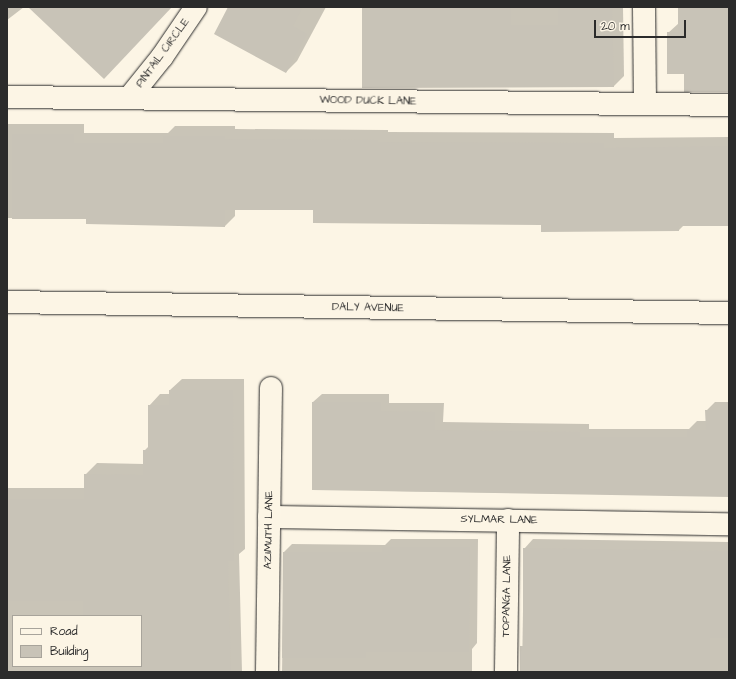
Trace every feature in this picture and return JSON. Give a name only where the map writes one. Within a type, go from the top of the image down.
[{"type":"street","name":"PINTAIL CIRCLE","points":[[130,98],[162,57],[196,7]]},
{"type":"street","points":[[644,7],[645,104]]},
{"type":"street","name":"WOOD DUCK LANE","points":[[7,97],[729,105]]},
{"type":"street","name":"DALY AVENUE","points":[[7,302],[729,313]]},
{"type":"street","name":"AZIMUTH LANE","points":[[267,672],[271,388]]},
{"type":"street","name":"SYLMAR LANE","points":[[269,517],[729,524]]},
{"type":"street","name":"TOPANGA LANE","points":[[506,672],[508,520]]},
{"type":"building","points":[[28,7],[172,7],[104,79]]},
{"type":"building","points":[[228,7],[303,7],[293,26],[307,34],[286,73],[214,34]]},
{"type":"building","points":[[362,7],[511,7],[511,25],[558,25],[558,7],[612,7],[614,87],[362,88]]},
{"type":"building","points":[[678,7],[729,7],[729,92],[684,92],[684,74],[667,74],[667,32],[678,32]]},
{"type":"building","points":[[12,134],[74,134],[74,143],[163,143],[163,136],[225,136],[225,139],[378,140],[378,142],[604,143],[604,148],[729,146],[729,226],[679,226],[679,231],[541,232],[541,225],[313,223],[313,210],[225,210],[225,227],[86,224],[86,219],[12,219]]},
{"type":"building","points":[[169,390],[233,390],[234,561],[228,561],[231,672],[141,672],[142,615],[83,615],[83,601],[7,601],[7,499],[84,499],[84,474],[143,475],[143,450],[148,450],[148,405],[169,405]]},
{"type":"building","points":[[312,402],[381,402],[381,411],[435,412],[435,430],[580,432],[580,437],[687,437],[687,430],[706,430],[705,410],[729,410],[729,497],[312,490]]},
{"type":"building","points":[[382,547],[470,547],[469,652],[366,652],[366,658],[282,658],[283,552],[382,552]]},
{"type":"building","points":[[523,548],[729,551],[729,638],[710,638],[710,672],[520,672],[520,646],[523,646]]}]
